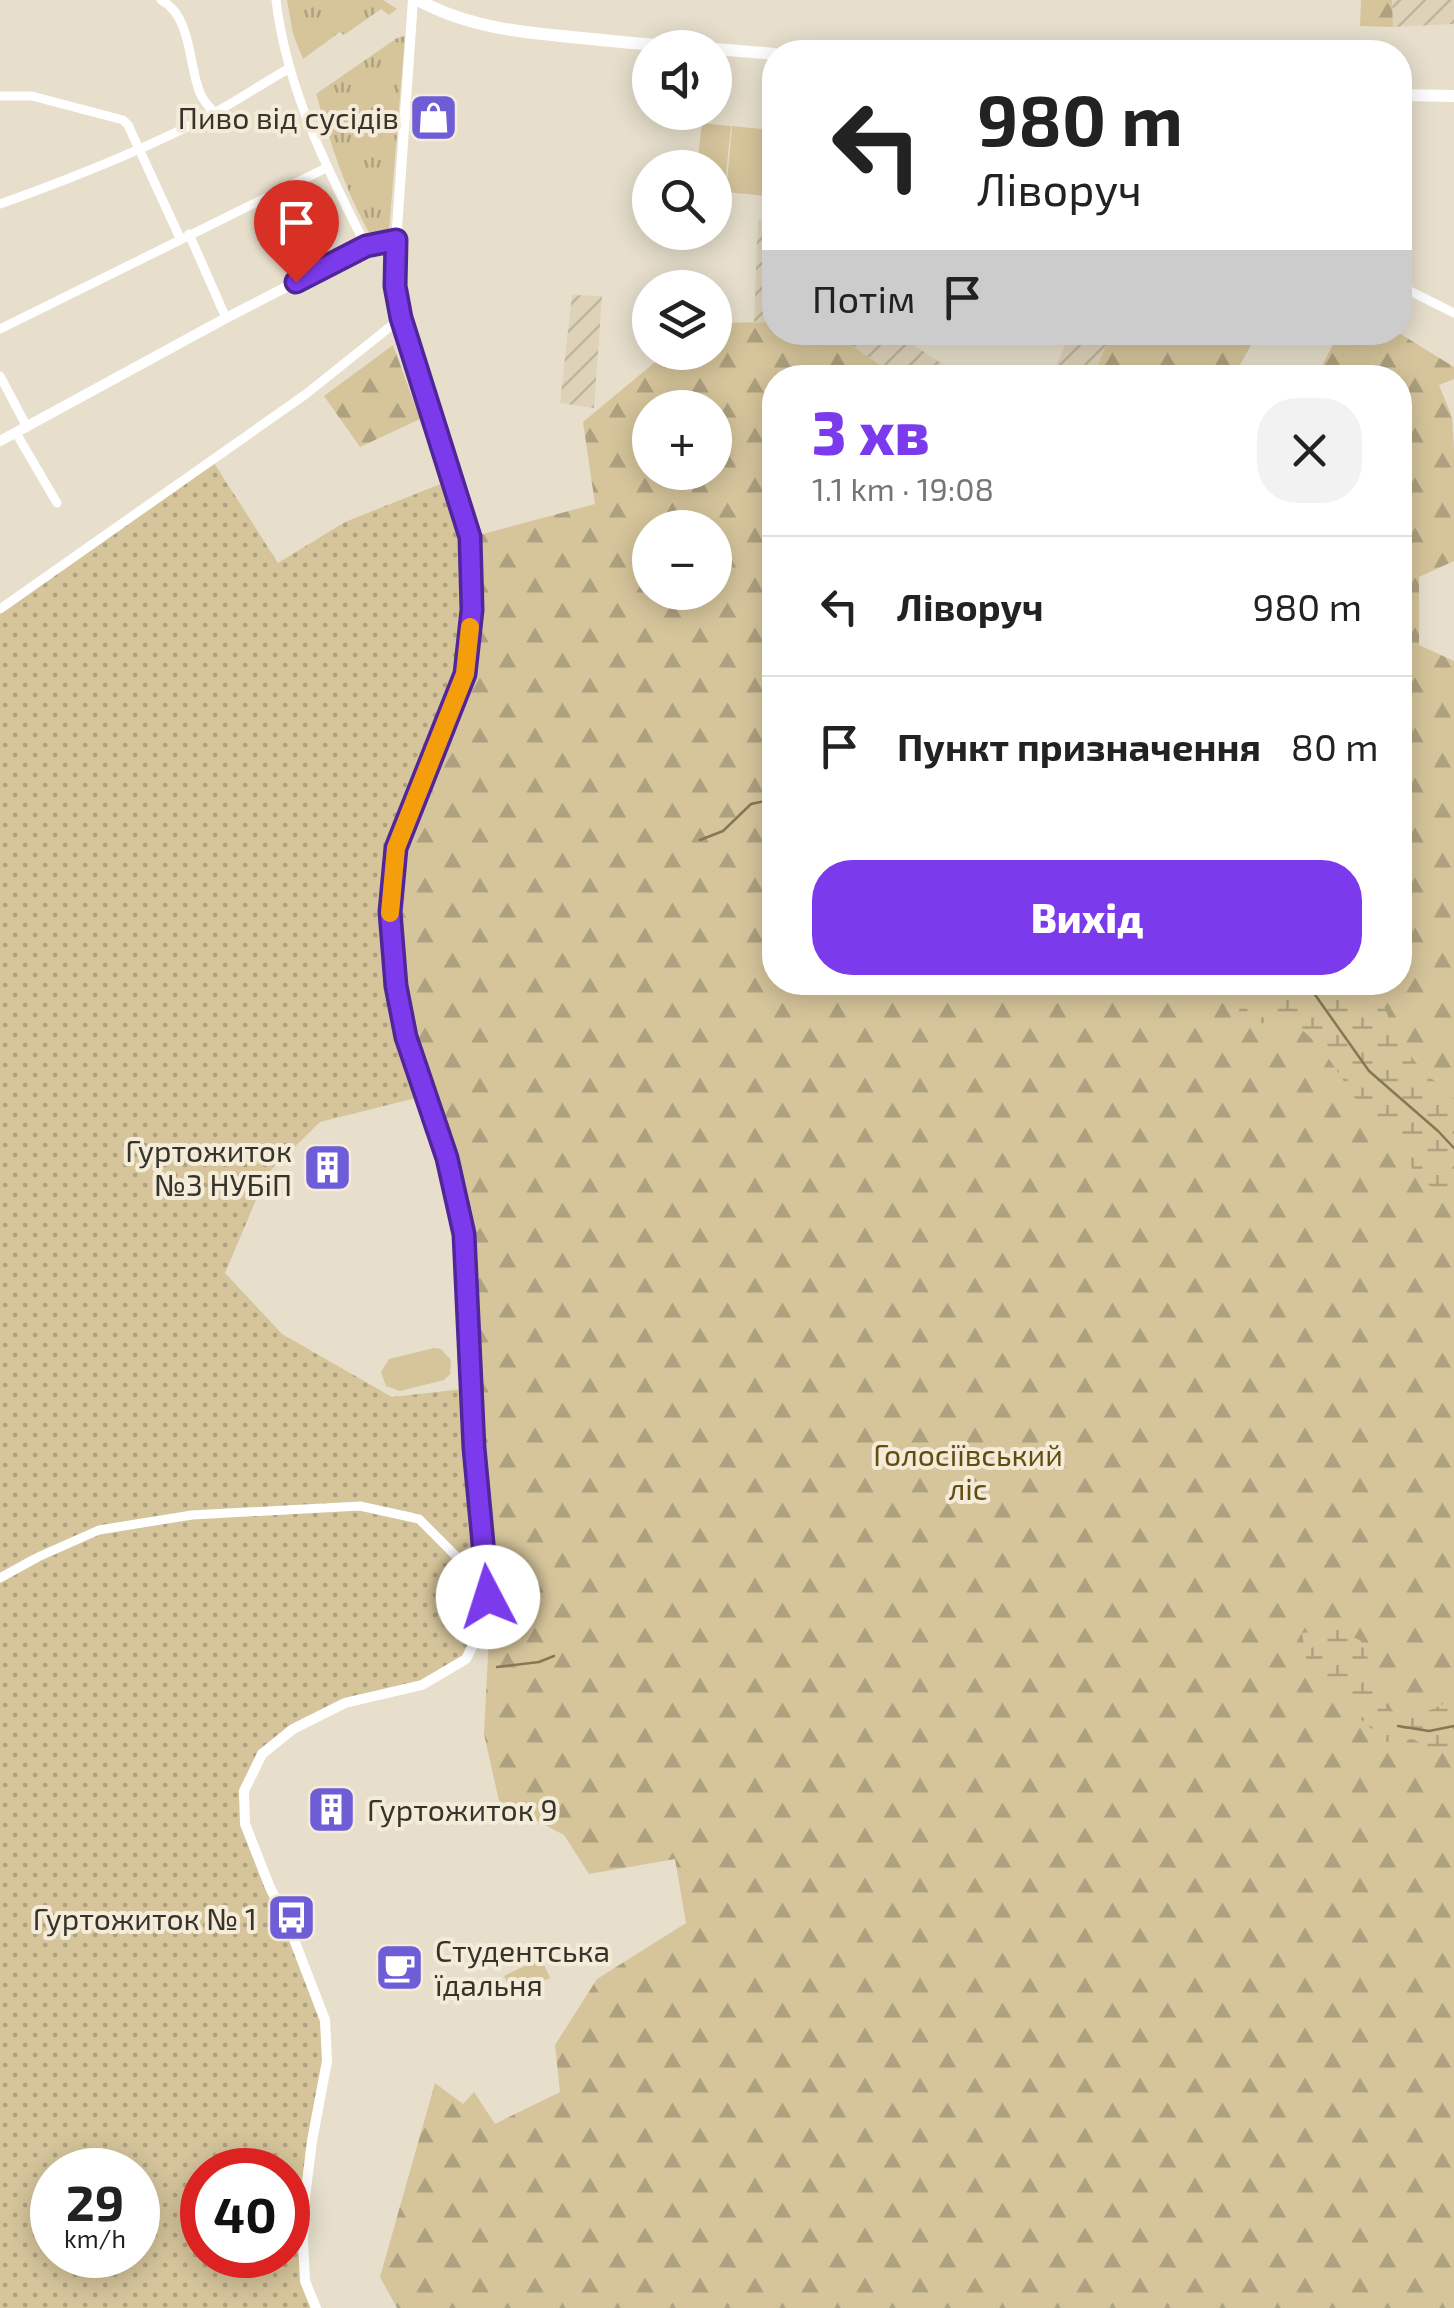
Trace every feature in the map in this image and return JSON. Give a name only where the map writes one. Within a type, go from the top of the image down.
[{"type":"main road","points":[[415,0],[494,28],[632,43]]},
{"type":"main road","points":[[732,51],[762,53]]},
{"type":"main road","points":[[1412,95],[1454,96]]},
{"type":"street","points":[[160,0],[178,17],[201,96],[214,112]]},
{"type":"street","points":[[276,0],[290,68],[326,168],[366,246]]},
{"type":"street","points":[[316,2308],[305,2281],[303,2241],[312,2141],[328,2061],[325,2020],[245,1824],[244,1791],[262,1754],[293,1729],[345,1703],[422,1685],[466,1659],[479,1633],[488,1597],[474,1448],[464,1234],[447,1158],[406,1037],[396,986],[390,912],[396,848],[465,674],[472,610],[470,537],[401,318],[395,286],[415,0]]},
{"type":"street","points":[[0,204],[140,149],[290,68]]},
{"type":"street","points":[[0,96],[32,96],[116,117],[128,125],[226,318]]},
{"type":"street","points":[[0,329],[326,168]]},
{"type":"street","points":[[0,441],[366,246],[396,240]]},
{"type":"street","points":[[1412,292],[1454,313]]},
{"type":"street","points":[[0,609],[306,394],[401,318]]},
{"type":"street","points":[[0,376],[57,503]]},
{"type":"street","points":[[0,1578],[99,1530],[192,1515],[360,1506],[419,1519],[456,1556],[478,1604],[479,1633]]},
{"type":"shaded area","points":[[1392,0],[1454,0],[1454,24],[1393,27]]},
{"type":"shaded area","points":[[758,220],[762,220],[762,322],[754,322]]},
{"type":"shaded area","points":[[572,295],[602,296],[594,408],[560,403]]},
{"type":"shaded area","points":[[851,345],[914,345],[944,365],[880,365]]},
{"type":"shaded area","points":[[1065,345],[1106,345],[1098,365],[1056,365]]},
{"type":"green space","points":[[287,0],[383,0],[397,9],[389,15],[381,9],[303,59],[293,34]]},
{"type":"green space","points":[[1361,0],[1392,0],[1393,27],[1360,26]]},
{"type":"green space","points":[[405,36],[389,231],[372,237],[346,185],[316,94]]},
{"type":"green space","points":[[732,126],[762,129],[762,196],[732,193]]},
{"type":"green space","points":[[701,130],[731,130],[728,150],[699,150]]},
{"type":"green space","name":"Голосіївський ліс","points":[[762,322],[762,345],[851,345],[880,365],[762,365],[762,995],[1412,995],[1412,365],[1322,365],[1333,345],[1412,345],[1412,341],[1454,367],[1454,379],[1439,385],[1452,417],[1454,561],[1419,577],[1419,645],[1454,661],[1454,2308],[397,2308],[380,2277],[435,2083],[463,2104],[474,2092],[495,2124],[560,2092],[555,2045],[597,1979],[686,1923],[675,1859],[589,1874],[564,1835],[499,1801],[484,1734],[491,1596],[467,1233],[398,986],[394,912],[398,849],[468,675],[472,537],[595,504],[583,422],[646,370],[732,370],[732,323]]},
{"type":"green space","points":[[393,345],[420,419],[360,447],[324,396]]},
{"type":"green space","points":[[1106,345],[1251,345],[1240,365],[1098,365]]},
{"type":"green space","points":[[214,463],[278,563],[345,522],[443,483],[462,538],[463,609],[458,672],[388,841],[382,913],[388,988],[400,1041],[420,1097],[320,1122],[267,1174],[225,1273],[282,1334],[392,1397],[463,1389],[482,1612],[464,1656],[422,1680],[344,1698],[260,1750],[241,1790],[256,1863],[320,2022],[323,2061],[308,2148],[180,2148],[180,2278],[309,2278],[312,2308],[0,2308],[0,613]]},
{"type":"green space","points":[[1245,995],[1380,995],[1395,1034],[1420,1068],[1454,1099],[1454,1193],[1432,1187],[1413,1174],[1408,1149],[1370,1121],[1322,1048],[1291,1020],[1256,1024],[1238,1013]]},
{"type":"green space","points":[[441,1349],[451,1360],[450,1374],[444,1380],[400,1391],[386,1386],[381,1372],[389,1359]]},
{"type":"green space","points":[[1338,1629],[1361,1641],[1388,1710],[1413,1718],[1454,1699],[1454,1753],[1429,1748],[1413,1739],[1386,1742],[1345,1705],[1306,1658],[1302,1633]]},
{"type":"green space","points":[[541,1958],[550,1978],[513,1995],[504,1976]]},
{"type":"waterway","points":[[700,840],[723,831],[751,804],[762,802]]},
{"type":"waterway","points":[[1315,995],[1369,1071],[1454,1148]]},
{"type":"waterway","points":[[497,1667],[539,1662],[554,1656]]},
{"type":"waterway","points":[[1398,1726],[1429,1731],[1454,1726]]},
{"type":"slow traffic","points":[[390,913],[396,848],[465,674],[470,627]]},
{"type":"place","name":"Пиво від сусідів","points":[[434,117]]},
{"type":"place","name":"Гуртожиток №3 НУБіП","points":[[327,1167]]},
{"type":"place","name":"Гуртожиток 9","points":[[332,1809]]},
{"type":"place","name":"Гуртожиток № 1","points":[[292,1918]]},
{"type":"place","name":"Студентська їдальня","points":[[400,1967]]},
{"type":"route","points":[[296,282],[366,246],[396,240],[395,286],[401,318],[470,537],[472,610],[465,674],[396,848],[390,912],[396,986],[406,1037],[447,1158],[464,1234],[474,1448],[488,1597]]}]
